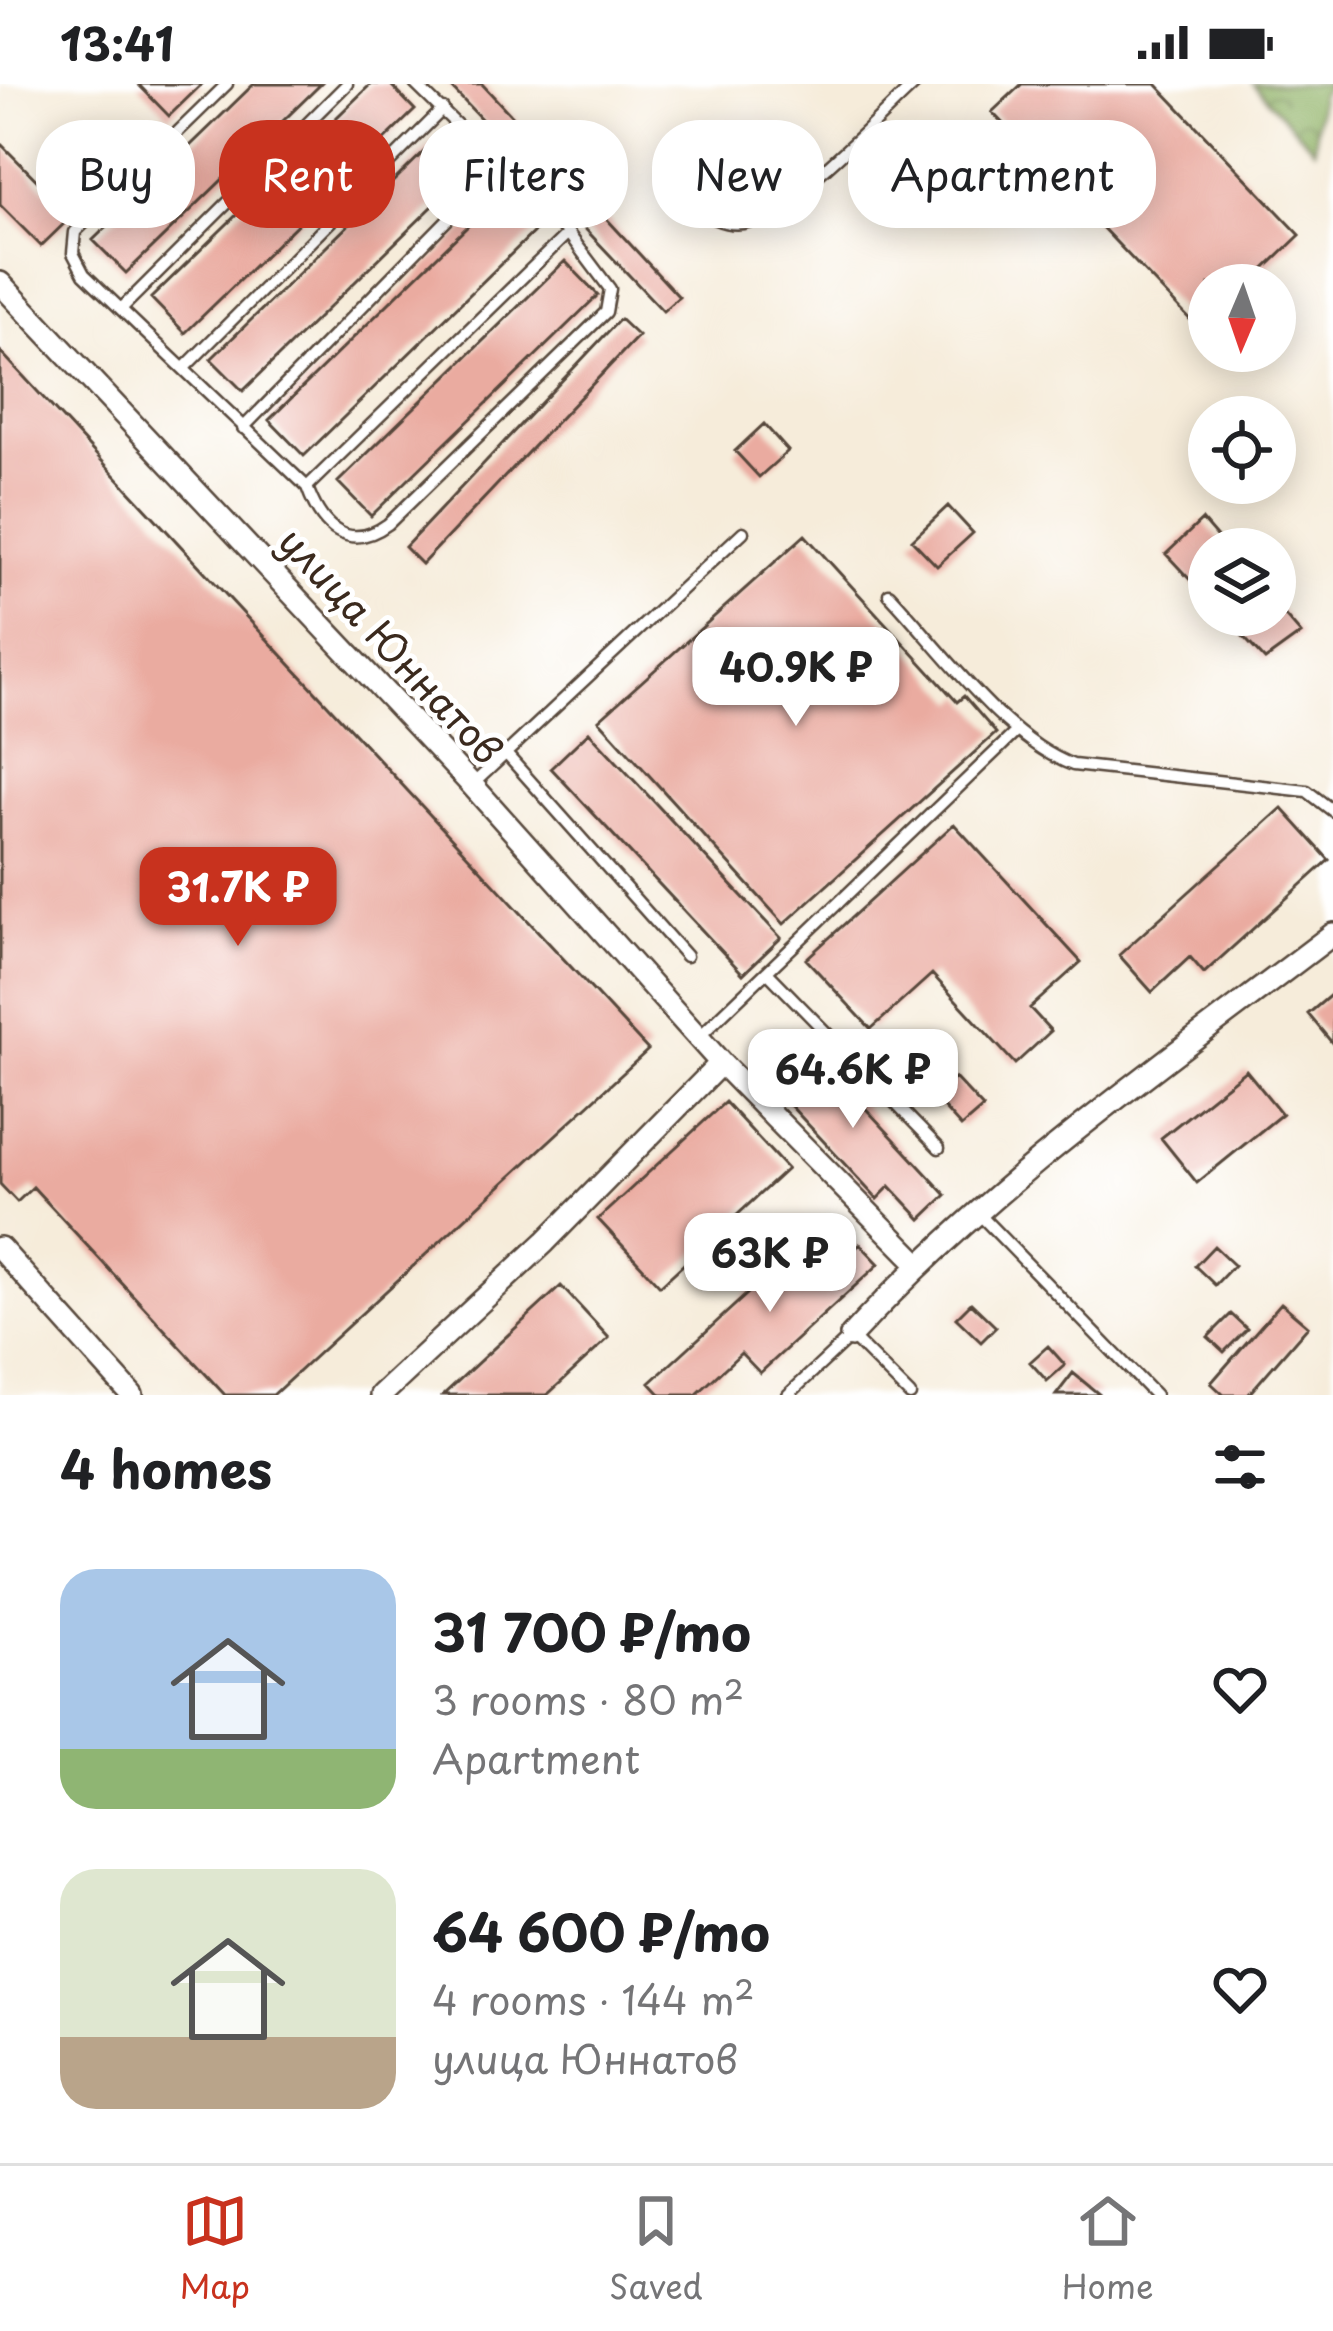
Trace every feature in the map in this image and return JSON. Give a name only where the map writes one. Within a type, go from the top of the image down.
[{"type":"street","name":"улица Юннатов","points":[[4,294],[472,785],[701,1035],[721,1063],[918,1263]]},
{"type":"street","points":[[850,1336],[918,1263],[1056,1146],[1333,934]]},
{"type":"street","points":[[381,1395],[545,1242],[721,1063]]},
{"type":"street","points":[[0,1248],[132,1395]]},
{"type":"lane","points":[[227,84],[75,232],[73,253],[84,274],[307,487],[316,514],[352,540],[371,536],[388,524],[606,312],[610,289],[563,228]]},
{"type":"lane","points":[[122,309],[347,84]]},
{"type":"lane","points":[[416,84],[455,120]]},
{"type":"lane","points":[[824,167],[915,84]]},
{"type":"lane","points":[[184,368],[443,109]]},
{"type":"lane","points":[[243,428],[439,228]]},
{"type":"lane","points":[[307,487],[568,233]]},
{"type":"lane","points":[[472,785],[743,532]]},
{"type":"lane","points":[[889,594],[1017,731],[1048,756],[1073,765],[1307,791],[1333,811]]},
{"type":"lane","points":[[701,1035],[1017,731]]},
{"type":"lane","points":[[508,756],[686,956]]},
{"type":"lane","points":[[766,971],[939,1148]]},
{"type":"lane","points":[[979,1213],[1156,1395]]},
{"type":"lane","points":[[788,1395],[850,1336],[910,1395]]},
{"type":"green space","points":[[1253,84],[1331,84],[1320,95],[1314,149]]},
{"type":"building","points":[[138,84],[202,84],[169,116]]},
{"type":"building","points":[[254,84],[321,84],[284,120],[219,120],[219,183],[195,206],[195,141]]},
{"type":"building","points":[[371,84],[390,84],[415,110],[395,129],[395,120],[334,120]]},
{"type":"building","points":[[448,84],[482,84],[515,120],[482,120]]},
{"type":"building","points":[[1022,84],[1156,84],[1300,235],[1270,264],[1188,264],[1188,317],[1103,228],[1156,228],[1156,120],[1000,120],[992,112]]},
{"type":"building","points":[[0,143],[36,180],[36,228],[60,228],[41,246],[0,205]]},
{"type":"building","points":[[419,156],[419,220],[243,391],[211,359],[346,228],[395,228],[395,180]]},
{"type":"building","points":[[105,228],[172,228],[126,273],[93,240]]},
{"type":"building","points":[[223,228],[293,228],[185,333],[151,298]]},
{"type":"building","points":[[466,228],[538,228],[304,456],[269,420]]},
{"type":"building","points":[[584,228],[615,228],[679,297],[663,311]]},
{"type":"building","points":[[565,261],[598,295],[371,516],[338,482]]},
{"type":"building","points":[[620,319],[638,336],[422,564],[405,547]]},
{"type":"building","points":[[0,351],[648,1050],[273,1395],[225,1395],[33,1187],[17,1202],[0,1184]]},
{"type":"building","points":[[764,424],[788,451],[759,477],[735,451]]},
{"type":"building","points":[[948,506],[973,533],[937,566],[912,540]]},
{"type":"building","points":[[1188,533],[1188,578],[1166,554]]},
{"type":"building","points":[[805,535],[957,702],[964,696],[996,733],[784,924],[599,720]]},
{"type":"building","points":[[1296,628],[1301,634],[1265,660],[1243,636],[1296,636]]},
{"type":"building","points":[[589,732],[781,938],[743,974],[551,768]]},
{"type":"building","points":[[1282,808],[1329,860],[1204,973],[1190,957],[1152,992],[1119,955]]},
{"type":"building","points":[[954,824],[1081,962],[1030,1008],[1051,1031],[1015,1064],[932,974],[871,1029],[806,959]]},
{"type":"building","points":[[1333,993],[1333,1044],[1308,1014]]},
{"type":"building","points":[[805,1043],[946,1195],[921,1219],[890,1186],[877,1199],[766,1079]]},
{"type":"building","points":[[1246,1070],[1282,1114],[1197,1183],[1161,1138]]},
{"type":"building","points":[[955,1078],[983,1108],[961,1127],[934,1097]]},
{"type":"building","points":[[725,1102],[787,1169],[660,1286],[598,1219]]},
{"type":"building","points":[[819,1228],[846,1258],[860,1244],[879,1264],[760,1373],[741,1353],[696,1395],[661,1395],[650,1383]]},
{"type":"building","points":[[1214,1246],[1234,1265],[1215,1285],[1195,1266]]},
{"type":"building","points":[[561,1286],[609,1338],[547,1395],[443,1395]]},
{"type":"building","points":[[971,1303],[996,1327],[981,1342],[956,1318]]},
{"type":"building","points":[[1281,1303],[1308,1326],[1248,1395],[1224,1395],[1211,1383]]},
{"type":"building","points":[[1231,1314],[1247,1329],[1224,1352],[1208,1337]]},
{"type":"building","points":[[1048,1346],[1065,1365],[1047,1381],[1030,1362]]},
{"type":"building","points":[[1073,1373],[1100,1395],[1056,1395]]}]
